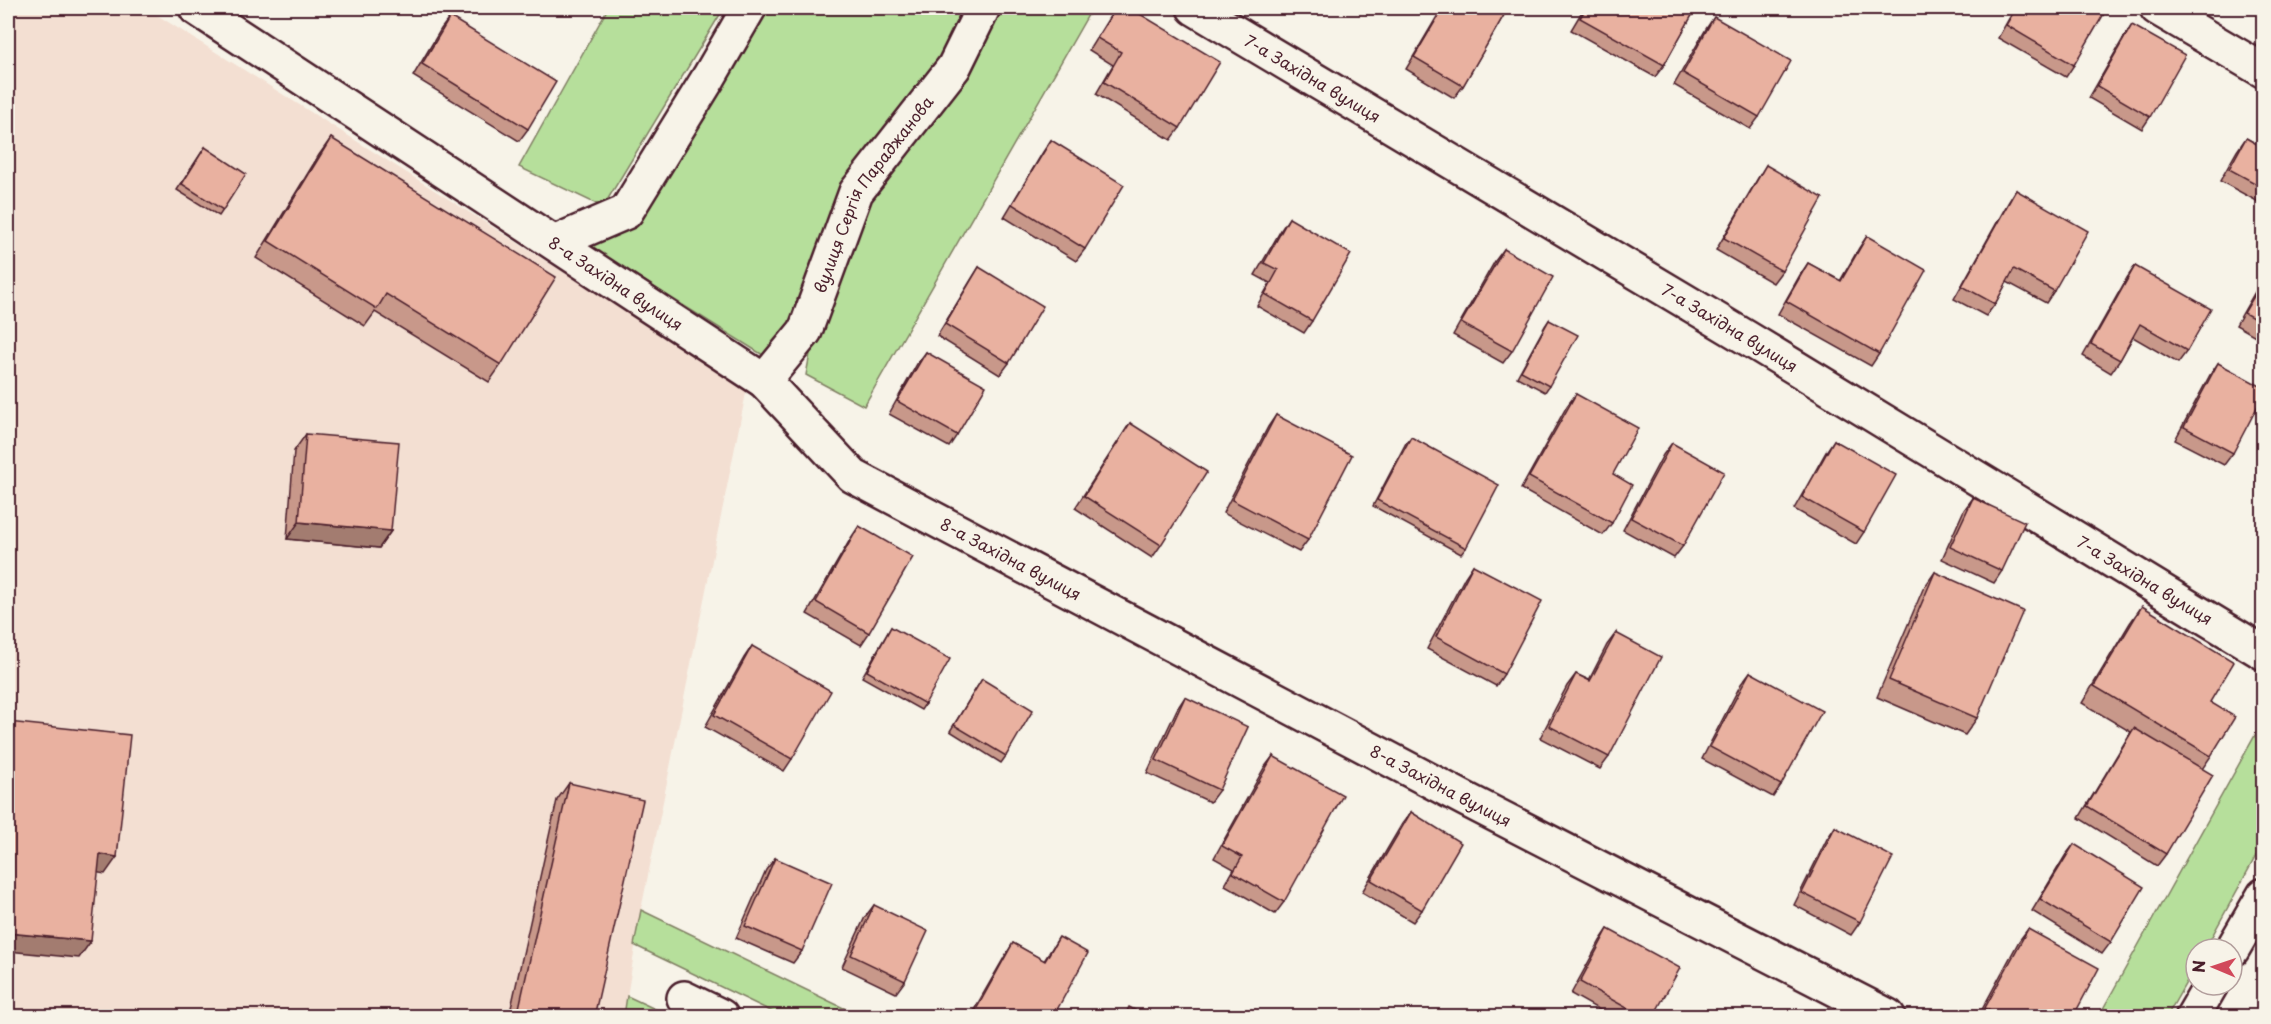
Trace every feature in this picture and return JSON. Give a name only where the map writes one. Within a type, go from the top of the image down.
[{"type":"street","name":"8-а Західна вулиця","points":[[196,8],[556,242],[764,381],[853,476],[1454,794],[1888,1017]]},
{"type":"street","points":[[556,242],[626,212],[749,8]]},
{"type":"street","name":"вулиця Сергія Параджанова","points":[[764,381],[805,331],[856,192],[954,67],[983,8]]},
{"type":"street","name":"7-а Західна вулиця","points":[[1194,8],[1747,338],[2264,653]]},
{"type":"street","points":[[2157,8],[2264,71]]},
{"type":"street","points":[[2240,937],[2264,895]]},
{"type":"street","points":[[2193,1017],[2204,997]]},
{"type":"street","points":[[684,998],[721,1017]]},
{"type":"shaded area","points":[[8,8],[146,8],[747,388],[641,910],[624,1016],[8,1016]]},
{"type":"green space","points":[[608,8],[724,8],[603,207],[519,167]]},
{"type":"green space","points":[[761,8],[973,8],[796,322],[766,357],[585,244]]},
{"type":"green space","points":[[1000,8],[1092,8],[864,406],[806,375],[812,343],[868,196],[962,76]]},
{"type":"green space","points":[[2263,721],[2263,843],[2212,937],[2184,937],[2184,986],[2167,1016],[2099,1016]]},
{"type":"green space","points":[[641,910],[860,1016],[781,1016],[634,945]]},
{"type":"green space","points":[[627,996],[670,1016],[624,1016]]},
{"type":"building","points":[[1116,8],[1130,8],[1220,62],[1180,128],[1104,82],[1121,52],[1097,38]]},
{"type":"building","points":[[1443,8],[1508,8],[1463,86],[1414,57]]},
{"type":"building","points":[[1586,8],[1696,8],[1664,65],[1580,18]]},
{"type":"building","points":[[2016,8],[2097,8],[2105,12],[2074,65],[2006,25]]},
{"type":"building","points":[[450,17],[556,82],[528,129],[422,64]]},
{"type":"building","points":[[1714,17],[1791,61],[1759,117],[1683,73]]},
{"type":"building","points":[[2132,25],[2185,55],[2150,117],[2097,86]]},
{"type":"building","points":[[331,138],[556,277],[501,365],[386,294],[377,309],[268,241]]},
{"type":"building","points":[[2246,138],[2264,148],[2264,188],[2229,169]]},
{"type":"building","points":[[1051,140],[1124,185],[1085,249],[1012,204]]},
{"type":"building","points":[[205,147],[246,174],[223,210],[182,184]]},
{"type":"building","points":[[1766,165],[1823,198],[1782,271],[1724,238]]},
{"type":"building","points":[[2016,190],[2088,231],[2054,291],[2014,269],[1995,304],[1962,286]]},
{"type":"building","points":[[1289,218],[1351,254],[1312,321],[1265,294],[1278,270],[1264,263]]},
{"type":"building","points":[[1867,236],[1926,270],[1879,354],[1786,301],[1808,263],[1841,281]]},
{"type":"building","points":[[1504,249],[1553,277],[1512,351],[1461,323]]},
{"type":"building","points":[[2135,266],[2211,309],[2187,351],[2140,324],[2120,360],[2091,344]]},
{"type":"building","points":[[979,267],[1043,306],[1009,363],[945,324]]},
{"type":"building","points":[[2264,279],[2264,324],[2244,313]]},
{"type":"building","points":[[1549,320],[1578,335],[1549,386],[1521,371]]},
{"type":"building","points":[[926,352],[986,386],[957,435],[897,401]]},
{"type":"building","points":[[2218,363],[2264,388],[2264,394],[2233,453],[2184,427]]},
{"type":"building","points":[[1576,394],[1638,428],[1613,474],[1632,485],[1612,523],[1529,477]]},
{"type":"building","points":[[1276,415],[1352,455],[1308,540],[1232,500]]},
{"type":"building","points":[[1130,423],[1207,472],[1161,545],[1084,496]]},
{"type":"building","points":[[306,434],[399,442],[391,531],[299,522]]},
{"type":"building","points":[[1411,437],[1499,485],[1466,548],[1377,500]]},
{"type":"building","points":[[1834,440],[1896,475],[1864,532],[1802,497]]},
{"type":"building","points":[[1672,443],[1724,472],[1683,546],[1631,518]]},
{"type":"building","points":[[1973,498],[2025,522],[2002,571],[1950,547]]},
{"type":"building","points":[[859,526],[913,557],[869,633],[816,602]]},
{"type":"building","points":[[1473,565],[1542,601],[1504,674],[1436,637]]},
{"type":"building","points":[[1935,572],[2023,611],[1977,718],[1889,680]]},
{"type":"building","points":[[2142,606],[2234,662],[2210,702],[2235,717],[2211,756],[2094,686]]},
{"type":"building","points":[[891,627],[950,659],[925,704],[867,671]]},
{"type":"building","points":[[1616,633],[1661,657],[1609,757],[1549,726],[1576,674],[1590,681]]},
{"type":"building","points":[[752,646],[831,691],[792,759],[714,715]]},
{"type":"building","points":[[1750,672],[1822,711],[1781,785],[1710,747]]},
{"type":"building","points":[[982,679],[1033,710],[1006,756],[954,725]]},
{"type":"building","points":[[1185,697],[1248,727],[1219,790],[1156,760]]},
{"type":"building","points":[[8,722],[130,735],[117,857],[100,854],[91,941],[8,933]]},
{"type":"building","points":[[2134,728],[2213,775],[2166,854],[2087,806]]},
{"type":"building","points":[[1273,756],[1343,795],[1284,902],[1233,873],[1242,857],[1222,846]]},
{"type":"building","points":[[569,783],[643,800],[594,1017],[517,1017]]},
{"type":"building","points":[[1411,812],[1461,843],[1422,910],[1371,880]]},
{"type":"building","points":[[1835,827],[1893,857],[1860,922],[1802,893]]},
{"type":"building","points":[[2074,844],[2144,887],[2111,942],[2040,899]]},
{"type":"building","points":[[775,858],[832,883],[802,951],[745,926]]},
{"type":"building","points":[[874,905],[928,931],[905,981],[851,955]]},
{"type":"building","points":[[1608,929],[1680,968],[1653,1017],[1643,1017],[1580,982]]},
{"type":"building","points":[[2028,929],[2099,968],[2073,1017],[2000,1017],[1985,1008]]},
{"type":"building","points":[[1059,937],[1088,953],[1053,1017],[972,1017],[1013,943],[1045,961]]},
{"type":"building","points":[[1129,1007],[1148,1017],[1124,1017]]}]
